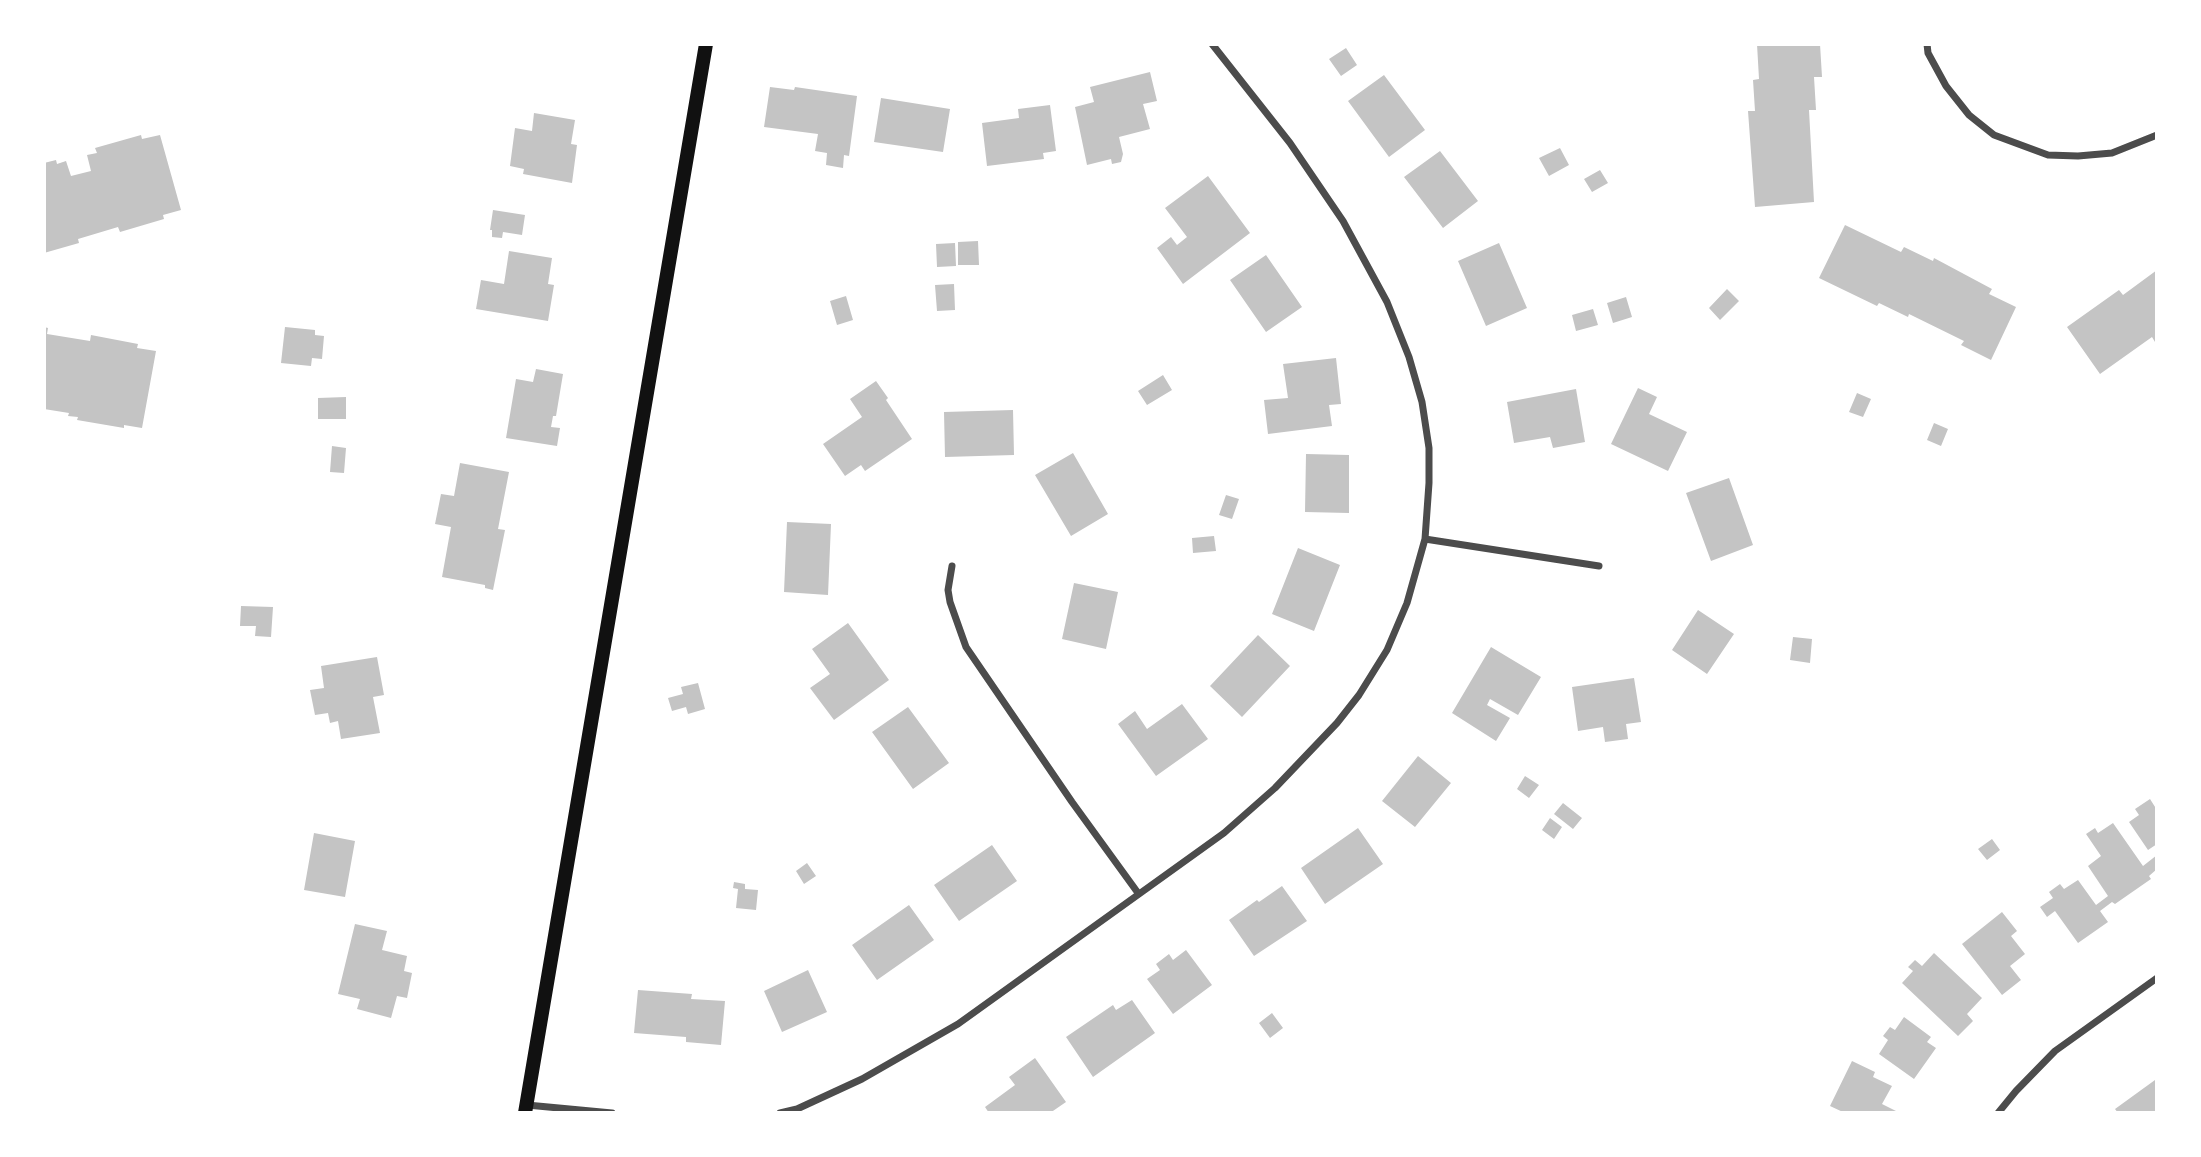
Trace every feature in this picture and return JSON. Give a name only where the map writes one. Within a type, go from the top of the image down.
[{"type":"main road","points":[[526,1109],[706,44]]},
{"type":"street","points":[[780,1113],[797,1109],[862,1079],[958,1024],[1224,832],[1265,797],[1309,753],[1359,695],[1387,650],[1407,603],[1425,539],[1429,460],[1422,402],[1409,357],[1387,302],[1343,221],[1290,143],[1212,44]]},
{"type":"street","points":[[1927,44],[1928,53],[1946,86],[1969,115],[1993,135],[2049,155],[2078,156],[2112,153],[2157,135]]},
{"type":"street","points":[[1425,539],[1599,566]]},
{"type":"street","points":[[952,566],[947,590],[966,647],[1138,893]]},
{"type":"street","points":[[1998,1113],[2055,1051],[2157,978]]},
{"type":"street","points":[[526,1109],[612,1113]]},
{"type":"building","points":[[1757,44],[1820,44],[1822,77],[1814,77],[1816,110],[1809,110],[1814,202],[1755,207],[1748,111],[1755,111],[1753,80],[1759,79]]},
{"type":"building","points":[[1346,48],[1357,65],[1341,76],[1329,59]]},
{"type":"building","points":[[1150,72],[1157,101],[1143,104],[1150,129],[1119,137],[1123,154],[1121,162],[1112,164],[1111,159],[1087,165],[1075,107],[1094,102],[1090,87]]},
{"type":"building","points":[[1384,75],[1425,130],[1389,157],[1348,101]]},
{"type":"building","points":[[770,87],[794,90],[795,87],[857,96],[849,156],[844,155],[843,168],[826,165],[827,153],[815,151],[818,134],[764,127]]},
{"type":"building","points":[[881,98],[950,109],[943,152],[874,142]]},
{"type":"building","points":[[1050,105],[1056,151],[1043,153],[1044,159],[987,166],[982,123],[1019,118],[1018,109]]},
{"type":"building","points":[[534,113],[575,120],[571,144],[577,145],[572,183],[523,174],[524,169],[510,166],[515,128],[532,131]]},
{"type":"building","points":[[141,135],[142,139],[160,135],[181,210],[163,215],[164,219],[120,232],[118,227],[78,239],[79,243],[44,253],[44,163],[56,160],[57,164],[66,161],[71,176],[91,171],[87,155],[97,153],[95,148]]},
{"type":"building","points":[[1560,148],[1569,165],[1549,176],[1539,158]]},
{"type":"building","points":[[1440,151],[1478,201],[1443,228],[1404,177]]},
{"type":"building","points":[[1600,170],[1608,183],[1592,192],[1584,179]]},
{"type":"building","points":[[1208,176],[1250,233],[1183,284],[1157,248],[1171,237],[1177,245],[1187,237],[1165,208]]},
{"type":"building","points":[[493,210],[525,215],[522,235],[503,232],[502,238],[492,237],[490,230]]},
{"type":"building","points":[[1845,225],[1901,252],[1904,247],[1933,261],[1934,258],[1992,289],[1989,294],[2016,307],[1991,360],[1961,345],[1964,341],[1909,314],[1908,317],[1879,303],[1877,306],[1819,278]]},
{"type":"building","points":[[978,241],[979,265],[958,265],[958,242]]},
{"type":"building","points":[[955,243],[956,266],[937,267],[936,244]]},
{"type":"building","points":[[1499,243],[1527,308],[1486,326],[1458,261]]},
{"type":"building","points":[[509,251],[552,258],[548,284],[554,285],[548,321],[476,309],[481,280],[504,284]]},
{"type":"building","points":[[1266,255],[1302,307],[1266,332],[1230,280]]},
{"type":"building","points":[[2157,270],[2157,340],[2155,342],[2152,337],[2100,374],[2067,327],[2119,290],[2123,295]]},
{"type":"building","points":[[954,284],[955,310],[937,311],[935,285]]},
{"type":"building","points":[[1727,289],[1739,301],[1720,320],[1709,308]]},
{"type":"building","points":[[846,296],[853,320],[837,325],[830,301]]},
{"type":"building","points":[[1626,297],[1632,317],[1613,323],[1607,303]]},
{"type":"building","points":[[1593,309],[1598,325],[1576,331],[1572,315]]},
{"type":"building","points":[[44,327],[48,328],[47,334],[90,341],[91,335],[138,344],[137,348],[156,351],[142,428],[124,425],[124,428],[77,420],[78,417],[68,416],[69,413],[44,409]]},
{"type":"building","points":[[285,327],[315,330],[315,335],[324,336],[322,359],[312,358],[311,366],[281,363]]},
{"type":"building","points":[[1336,358],[1341,404],[1329,405],[1332,426],[1268,434],[1264,400],[1288,398],[1283,364]]},
{"type":"building","points":[[536,369],[563,374],[556,416],[553,416],[551,427],[560,428],[557,446],[506,438],[516,379],[533,382]]},
{"type":"building","points":[[1163,375],[1172,390],[1147,405],[1138,391]]},
{"type":"building","points":[[876,381],[912,439],[865,471],[861,465],[845,476],[823,444],[862,417],[850,399]]},
{"type":"building","points":[[1638,388],[1657,397],[1649,414],[1687,432],[1668,471],[1611,444]]},
{"type":"building","points":[[1576,389],[1585,442],[1553,448],[1550,437],[1514,443],[1507,402]]},
{"type":"building","points":[[1857,393],[1871,399],[1863,417],[1849,412]]},
{"type":"building","points":[[346,397],[346,419],[318,419],[318,398]]},
{"type":"building","points":[[1013,410],[1014,455],[945,457],[944,412]]},
{"type":"building","points":[[1934,423],[1948,429],[1941,446],[1927,440]]},
{"type":"building","points":[[332,446],[346,448],[344,473],[330,472]]},
{"type":"building","points":[[1073,453],[1108,514],[1071,536],[1035,475]]},
{"type":"building","points":[[1306,454],[1349,455],[1349,513],[1305,512]]},
{"type":"building","points":[[460,463],[509,472],[498,529],[505,530],[493,590],[485,588],[485,585],[442,577],[451,527],[435,524],[441,494],[454,496]]},
{"type":"building","points":[[1729,478],[1753,545],[1711,561],[1686,493]]},
{"type":"building","points":[[1226,495],[1239,499],[1232,519],[1219,515]]},
{"type":"building","points":[[787,522],[831,524],[828,595],[784,592]]},
{"type":"building","points":[[1214,536],[1216,551],[1193,553],[1192,538]]},
{"type":"building","points":[[1298,548],[1340,565],[1314,631],[1272,614]]},
{"type":"building","points":[[1074,583],[1118,592],[1106,649],[1062,639]]},
{"type":"building","points":[[241,606],[273,607],[271,637],[255,636],[256,626],[240,626]]},
{"type":"building","points":[[1698,610],[1734,634],[1707,674],[1672,650]]},
{"type":"building","points":[[848,623],[889,680],[834,720],[810,688],[830,674],[812,649]]},
{"type":"building","points":[[1258,635],[1290,666],[1242,717],[1210,686]]},
{"type":"building","points":[[1793,637],[1812,639],[1810,663],[1790,660]]},
{"type":"building","points":[[1491,647],[1541,677],[1518,715],[1490,699],[1487,705],[1510,718],[1496,741],[1452,713]]},
{"type":"building","points":[[377,657],[384,695],[373,697],[380,733],[341,739],[338,721],[330,723],[328,713],[315,715],[310,690],[324,688],[321,666]]},
{"type":"building","points":[[1634,678],[1641,722],[1626,724],[1628,739],[1605,742],[1603,727],[1578,731],[1572,687]]},
{"type":"building","points":[[698,683],[705,709],[688,714],[686,707],[672,711],[668,698],[683,694],[681,687]]},
{"type":"building","points":[[1182,704],[1208,739],[1156,776],[1118,724],[1135,711],[1147,729]]},
{"type":"building","points":[[908,707],[949,763],[913,789],[872,732]]},
{"type":"building","points":[[1418,756],[1451,783],[1415,827],[1382,801]]},
{"type":"building","points":[[1525,776],[1539,785],[1529,798],[1517,789]]},
{"type":"building","points":[[2150,799],[2157,810],[2157,844],[2148,850],[2129,822],[2139,815],[2135,809]]},
{"type":"building","points":[[1563,803],[1582,818],[1573,829],[1554,814]]},
{"type":"building","points":[[1550,818],[1562,827],[1554,839],[1542,830]]},
{"type":"building","points":[[2113,823],[2143,866],[2157,855],[2157,869],[2149,876],[2151,879],[2100,911],[2108,922],[2078,943],[2055,911],[2047,917],[2040,907],[2053,898],[2049,892],[2060,884],[2064,889],[2078,880],[2096,905],[2108,896],[2088,866],[2101,856],[2086,834],[2095,828],[2098,833]]},
{"type":"building","points":[[1358,828],[1383,864],[1325,904],[1301,868]]},
{"type":"building","points":[[314,833],[355,841],[345,897],[304,890]]},
{"type":"building","points":[[1992,839],[2000,850],[1987,860],[1978,849]]},
{"type":"building","points":[[992,845],[1017,881],[959,921],[934,885]]},
{"type":"building","points":[[807,863],[816,876],[804,884],[796,871]]},
{"type":"building","points":[[734,882],[745,884],[745,889],[758,890],[756,910],[736,908],[738,889],[733,888]]},
{"type":"building","points":[[1282,886],[1307,921],[1254,956],[1229,920]]},
{"type":"building","points":[[909,905],[934,940],[877,980],[852,945]]},
{"type":"building","points":[[2002,912],[2017,931],[2011,936],[2025,954],[2010,966],[2021,980],[2002,995],[1962,944]]},
{"type":"building","points":[[355,924],[387,931],[382,950],[407,956],[404,971],[412,973],[407,998],[397,996],[391,1018],[357,1009],[360,999],[338,994]]},
{"type":"building","points":[[1186,950],[1212,985],[1173,1014],[1147,979],[1160,970],[1156,964],[1169,954],[1173,960]]},
{"type":"building","points":[[1934,953],[1982,998],[1967,1014],[1973,1021],[1958,1036],[1902,983],[1913,971],[1908,967],[1915,960],[1922,966]]},
{"type":"building","points":[[808,970],[827,1012],[782,1032],[764,991]]},
{"type":"building","points":[[638,990],[692,994],[691,999],[725,1001],[721,1045],[686,1042],[686,1037],[634,1033]]},
{"type":"building","points":[[1132,1000],[1155,1033],[1093,1077],[1066,1037],[1113,1005],[1116,1010]]},
{"type":"building","points":[[1272,1013],[1283,1028],[1270,1038],[1259,1023]]},
{"type":"building","points":[[1904,1017],[1931,1037],[1927,1042],[1936,1048],[1914,1079],[1879,1054],[1888,1040],[1883,1036],[1890,1027],[1895,1030]]},
{"type":"building","points":[[1035,1058],[1066,1102],[1050,1113],[989,1113],[985,1107],[1015,1085],[1009,1077]]},
{"type":"building","points":[[1852,1061],[1875,1072],[1873,1077],[1892,1086],[1882,1104],[1900,1113],[1845,1113],[1830,1106]]},
{"type":"building","points":[[2155,1080],[2157,1113],[2118,1113],[2115,1109]]}]
